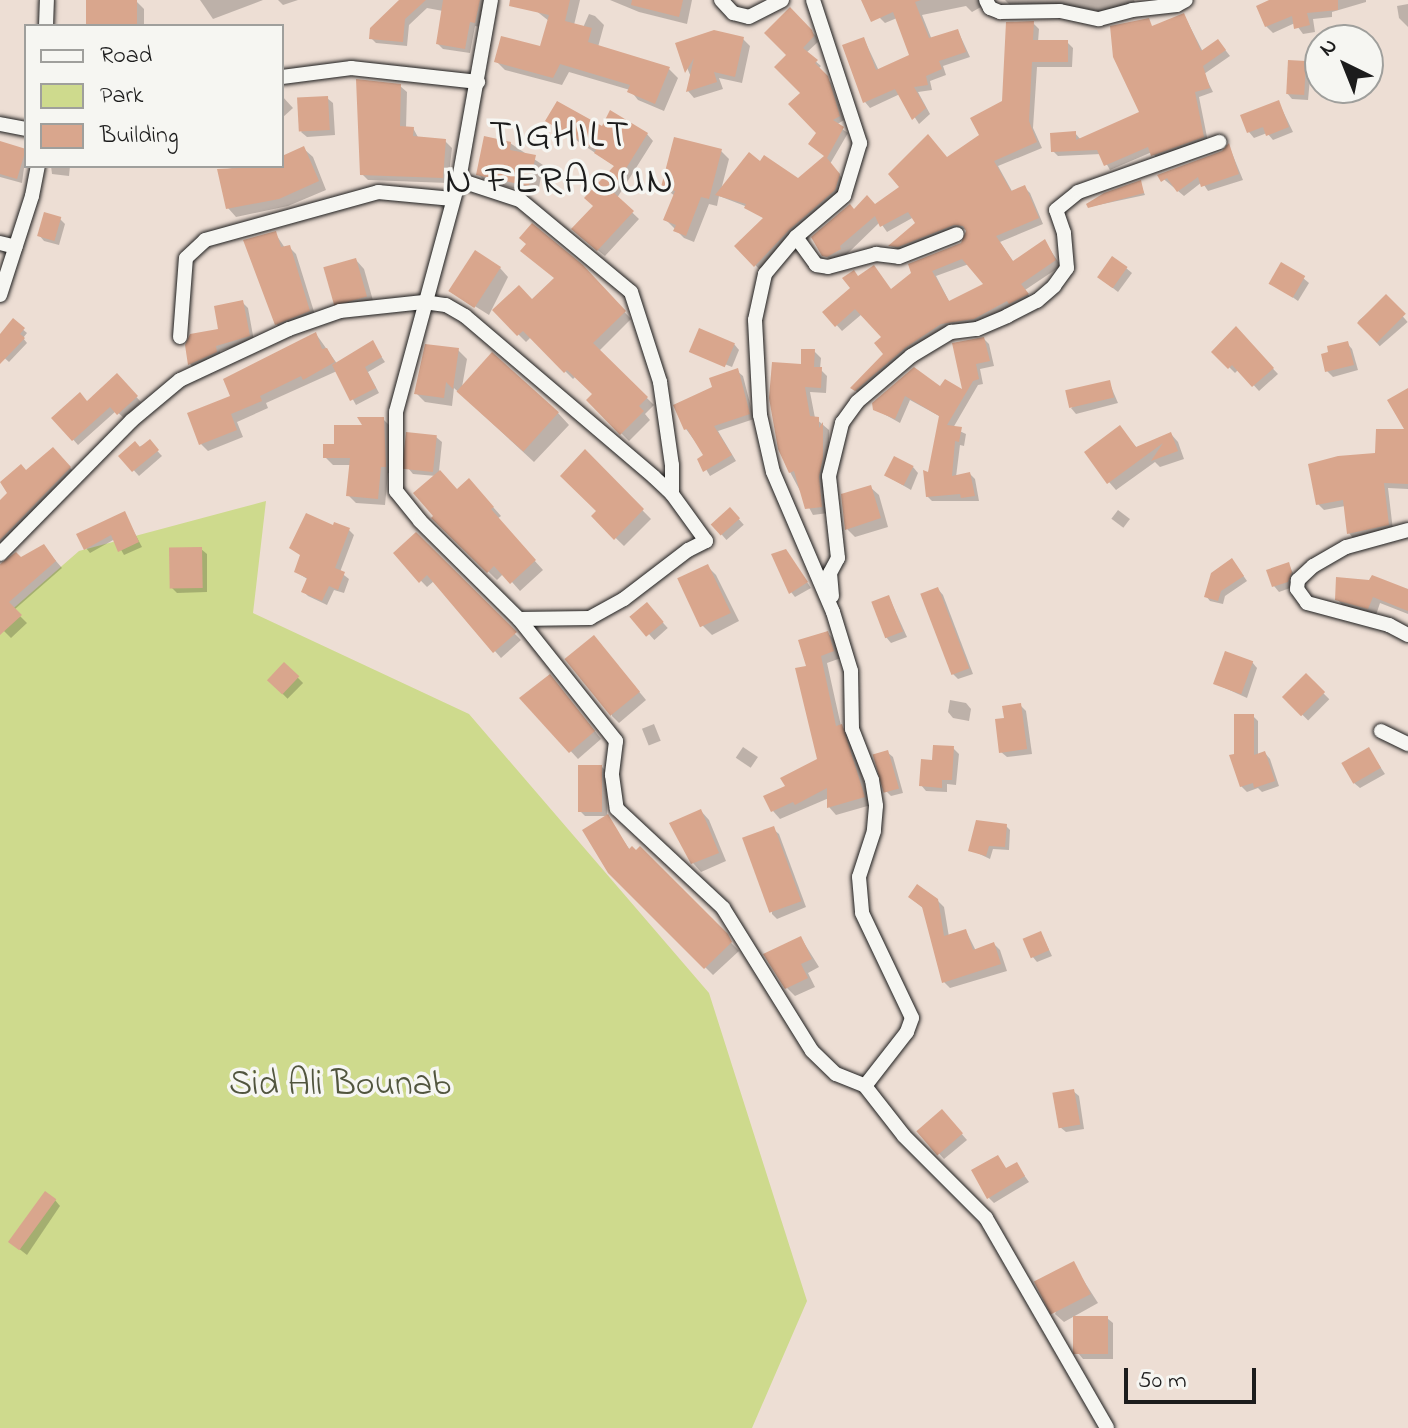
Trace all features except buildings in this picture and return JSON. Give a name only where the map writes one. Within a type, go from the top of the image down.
[{"type":"street","points":[[46,24],[47,0]]},
{"type":"street","points":[[491,0],[459,180],[396,412],[396,491],[420,521],[519,619],[616,741],[612,775],[617,809],[723,908],[812,1051],[836,1074],[865,1086],[904,1136],[986,1218],[1107,1428]]},
{"type":"street","points":[[721,0],[733,13],[749,17],[782,0]]},
{"type":"street","points":[[813,0],[860,143],[844,196],[796,237],[765,274],[755,320],[760,415],[773,472],[833,612],[851,671],[852,729],[872,780],[876,806],[874,831],[859,877],[862,913],[912,1018],[907,1032],[865,1086]]},
{"type":"street","points":[[986,0],[990,8],[1000,12],[1060,11],[1099,19],[1186,0]]},
{"type":"street","points":[[284,77],[351,68],[478,82]]},
{"type":"street","points":[[0,124],[24,129]]},
{"type":"street","points":[[833,612],[830,573],[838,558],[829,476],[842,423],[857,402],[911,356],[951,332],[977,329],[1007,316],[1037,301],[1054,286],[1067,268],[1064,233],[1056,210],[1078,192],[1219,142]]},
{"type":"street","points":[[0,295],[37,168]]},
{"type":"street","points":[[459,180],[520,200],[631,292],[660,382],[672,465],[672,494]]},
{"type":"street","points":[[180,337],[186,258],[205,240],[378,192],[453,199]]},
{"type":"street","points":[[796,237],[816,265],[828,267],[876,254],[899,257],[957,234]]},
{"type":"street","points":[[0,243],[16,247]]},
{"type":"street","points":[[0,554],[131,421],[180,380],[289,329],[340,311],[424,302],[446,305],[465,316],[672,494],[706,541],[688,550],[624,599],[590,618],[519,619]]},
{"type":"street","points":[[1408,530],[1346,547],[1313,566],[1298,580],[1297,589],[1307,603],[1389,625],[1408,635]]},
{"type":"street","points":[[1381,731],[1408,744]]},
{"type":"green space","name":"Sid Ali Bounab","points":[[266,501],[253,613],[469,714],[709,993],[807,1301],[752,1428],[0,1428],[0,620],[79,551]]},
{"type":"district","name":"TIGHILT N FERAOUN","points":[[560,160]]}]
